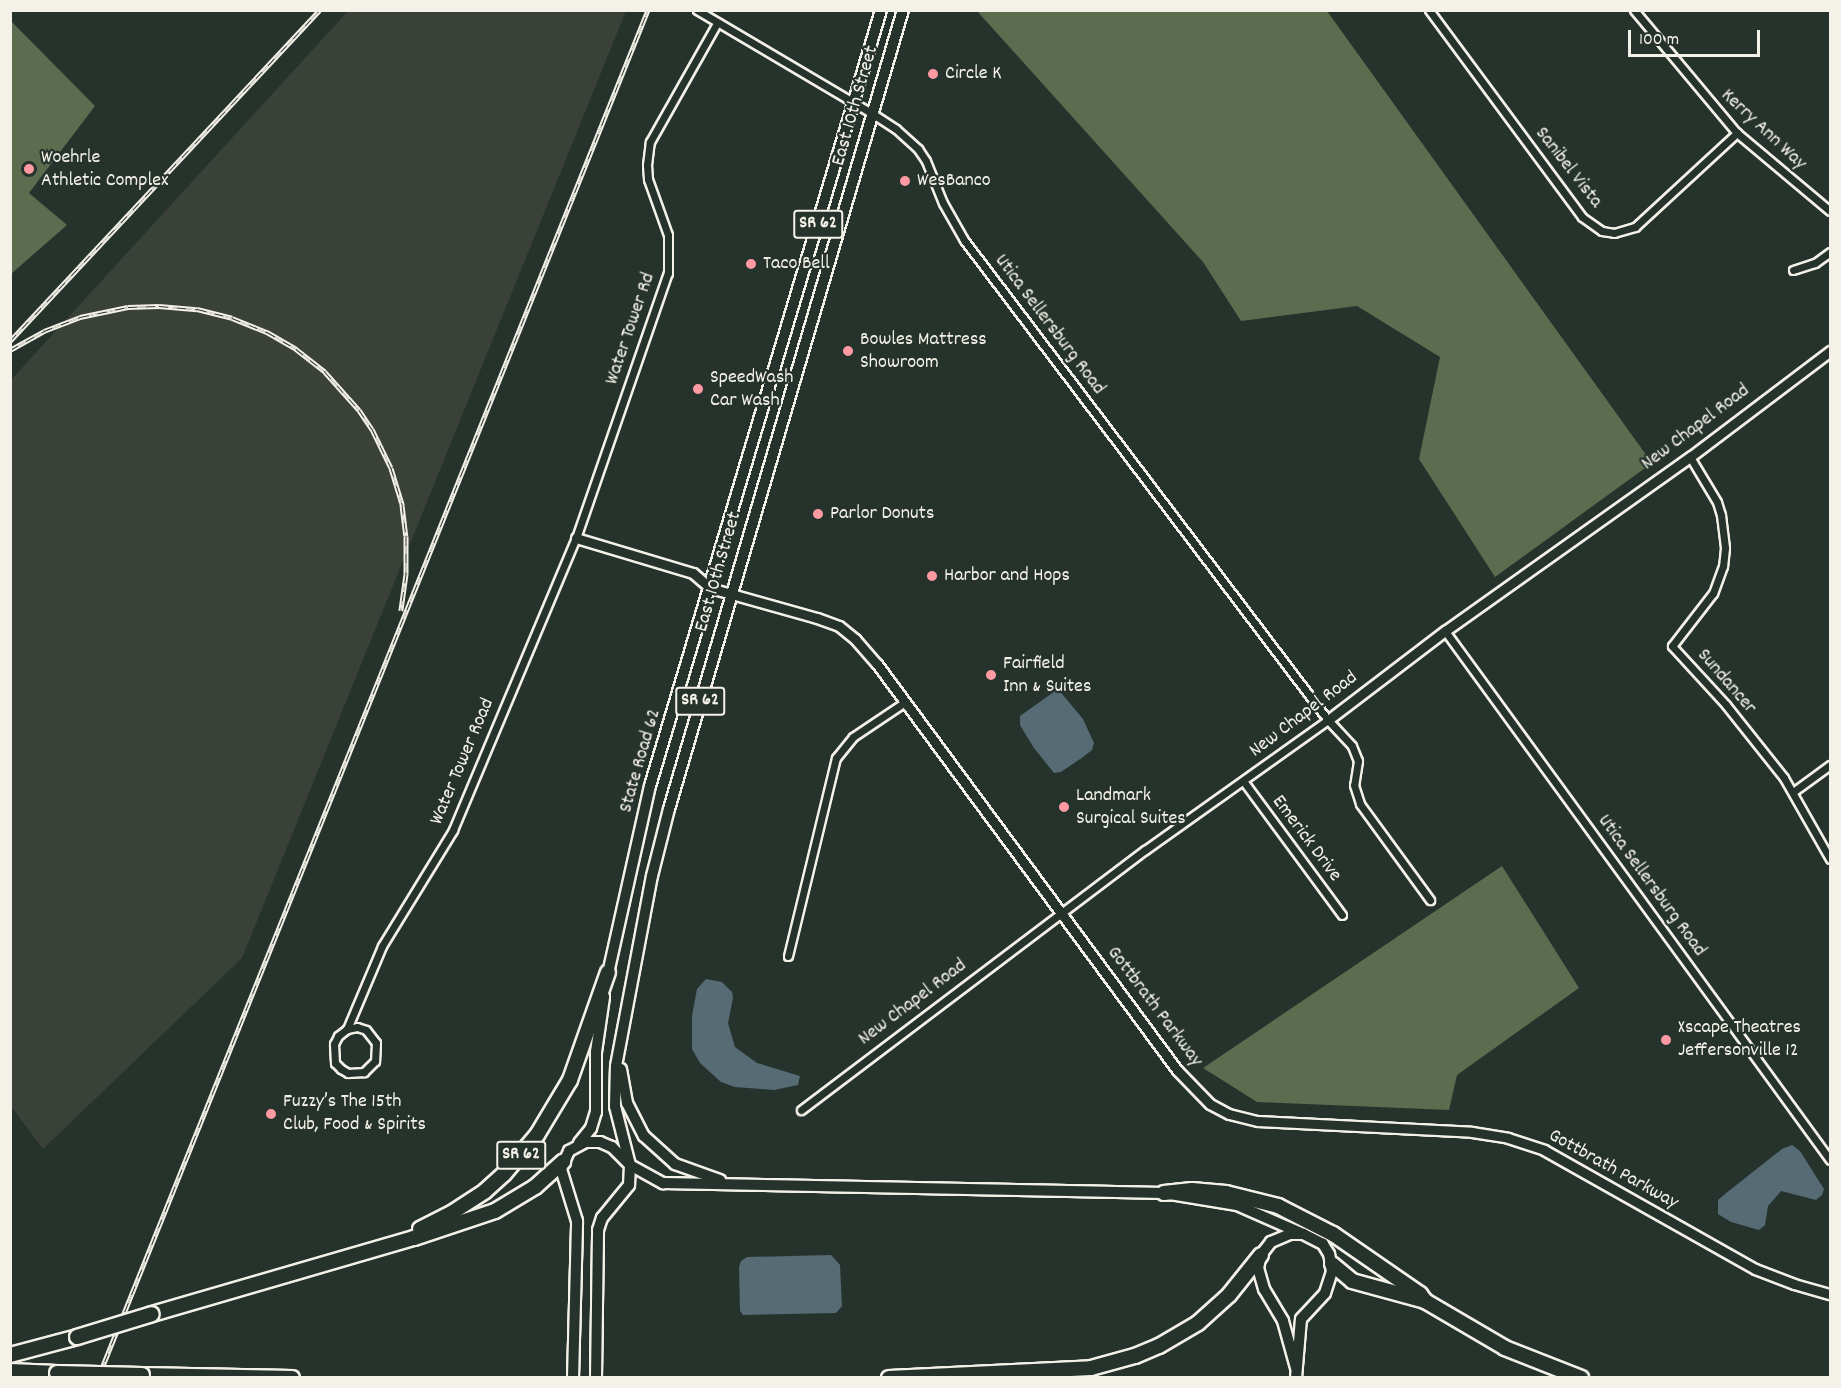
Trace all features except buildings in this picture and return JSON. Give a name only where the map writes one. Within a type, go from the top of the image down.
[{"type":"highway","name":"SR 62","points":[[10,1355],[347,1257],[423,1227],[453,1212],[485,1191],[522,1155],[549,1118],[570,1080],[608,972]]},
{"type":"highway","points":[[347,1257],[414,1238],[501,1208],[535,1187],[563,1162]]},
{"type":"highway","points":[[1164,1193],[1192,1190],[1252,1197],[1294,1213],[1333,1234],[1420,1294],[1425,1301]]},
{"type":"highway","points":[[889,1377],[1091,1368],[1135,1356],[1159,1346],[1198,1323],[1229,1295],[1261,1255]]},
{"type":"highway","points":[[1332,1263],[1352,1281],[1425,1301],[1505,1348],[1581,1377]]},
{"type":"highway","points":[[10,1371],[292,1377]]},
{"type":"main road","name":"State Road 62","points":[[608,972],[650,786],[855,104],[881,10]]},
{"type":"main road","name":"East 10th Street","points":[[630,1165],[615,1106],[615,1076],[641,927],[669,809],[903,10]]},
{"type":"main road","points":[[573,1377],[578,1238],[574,1207],[563,1177],[563,1162],[569,1151],[591,1128],[596,1112],[596,1052],[608,972]]},
{"type":"main road","points":[[619,1048],[627,1103],[644,1136],[675,1164],[727,1182]]},
{"type":"main road","points":[[579,1143],[594,1141],[606,1144],[616,1150],[630,1165],[663,1183],[727,1182],[1164,1193],[1238,1205],[1323,1244],[1332,1263],[1329,1286],[1301,1319],[1296,1372]]},
{"type":"main road","name":"SR 62","points":[[596,1377],[598,1230],[602,1218],[628,1185],[630,1165]]},
{"type":"main road","points":[[1296,1372],[1283,1321],[1259,1279],[1261,1255],[1266,1248],[1280,1237],[1303,1233]]},
{"type":"street","name":"Utica Sellersburg Road","points":[[697,10],[873,114],[896,129],[918,149],[926,161],[942,203],[964,240],[1328,720],[1356,753],[1354,785],[1360,804],[1430,900]]},
{"type":"street","name":"Sanibel Vista","points":[[1429,10],[1582,217],[1602,231],[1614,233],[1635,227],[1737,133]]},
{"type":"street","name":"Kerry Ann Way","points":[[1634,10],[1737,133],[1830,211]]},
{"type":"street","name":"Water Tower Rd","points":[[590,498],[668,273],[668,234],[648,179],[646,165],[650,142],[717,23]]},
{"type":"street","points":[[1793,270],[1815,263],[1830,252]]},
{"type":"street","name":"New Chapel Road","points":[[801,1110],[1062,912],[1244,782],[1445,631],[1690,457],[1830,351]]},
{"type":"street","name":"Sundancer","points":[[1690,457],[1717,502],[1725,548],[1723,566],[1713,593],[1672,646],[1726,705],[1793,792],[1830,859]]},
{"type":"street","name":"Water Tower Road","points":[[347,1029],[357,1027],[366,1030],[376,1043],[375,1061],[364,1072],[348,1072],[335,1063],[334,1044],[338,1036],[347,1029],[382,946],[453,830],[576,538],[590,498]]},
{"type":"street","name":"Gottbrath Parkway","points":[[576,538],[693,573],[710,588],[839,626],[862,647],[905,702],[1177,1070],[1210,1104],[1229,1114],[1284,1124],[1472,1132],[1508,1138],[1544,1150],[1755,1269],[1794,1284],[1830,1294]]},
{"type":"street","name":"Utica Sellersburg Road","points":[[1445,631],[1830,1160]]},
{"type":"street","points":[[788,956],[836,758],[853,737],[905,702]]},
{"type":"street","points":[[1793,792],[1830,765]]},
{"type":"street","name":"Emerick Drive","points":[[1244,782],[1342,915]]},
{"type":"shaded area","points":[[348,11],[626,11],[242,958],[43,1149],[10,1105],[11,380]]},
{"type":"green space","points":[[977,11],[1327,11],[1652,463],[1495,577],[1419,459],[1440,357],[1357,306],[1241,321],[1203,262]]},
{"type":"green space","name":"Woehrle Athletic Complex","points":[[11,21],[95,106],[29,193],[67,225],[11,274]]},
{"type":"green space","points":[[1502,866],[1579,988],[1457,1075],[1449,1110],[1257,1102],[1203,1068]]},
{"type":"water","points":[[1058,689],[1083,719],[1094,743],[1092,750],[1083,757],[1061,772],[1054,773],[1034,748],[1020,725],[1020,716]]},
{"type":"water","points":[[706,979],[722,982],[732,992],[728,1023],[735,1047],[757,1063],[800,1076],[798,1085],[774,1090],[735,1087],[721,1082],[700,1063],[692,1049],[692,1016],[697,989]]},
{"type":"water","points":[[1792,1145],[1800,1151],[1824,1189],[1822,1195],[1816,1200],[1781,1191],[1768,1206],[1765,1225],[1759,1230],[1731,1222],[1718,1214],[1718,1200],[1782,1149]]},
{"type":"water","points":[[831,1255],[840,1265],[842,1306],[836,1313],[743,1315],[740,1311],[739,1267],[741,1261],[747,1257]]},
{"type":"railway","points":[[10,341],[320,10]]},
{"type":"railway","points":[[98,1378],[648,10]]},
{"type":"railway","points":[[10,350],[44,331],[80,317],[128,307],[159,306],[197,309],[232,318],[267,332],[296,349],[325,372],[359,410],[372,429],[391,468],[402,505],[406,536],[406,574],[401,611]]},
{"type":"place","name":"Circle K","points":[[933,74]]},
{"type":"place","name":"Woehrle Athletic Complex","points":[[29,169]]},
{"type":"place","name":"WesBanco","points":[[905,181]]},
{"type":"place","name":"Taco Bell","points":[[751,264]]},
{"type":"place","name":"Bowles Mattress Showroom","points":[[848,351]]},
{"type":"place","name":"SpeedWash Car Wash","points":[[698,389]]},
{"type":"place","name":"Parlor Donuts","points":[[818,514]]},
{"type":"place","name":"Harbor and Hops","points":[[932,576]]},
{"type":"place","name":"Fairfield Inn & Suites","points":[[991,675]]},
{"type":"place","name":"Landmark Surgical Suites","points":[[1064,807]]},
{"type":"place","name":"Xscape Theatres Jeffersonville 12","points":[[1666,1040]]},
{"type":"place","name":"Fuzzy’s The 15th Club, Food & Spirits","points":[[271,1114]]}]
